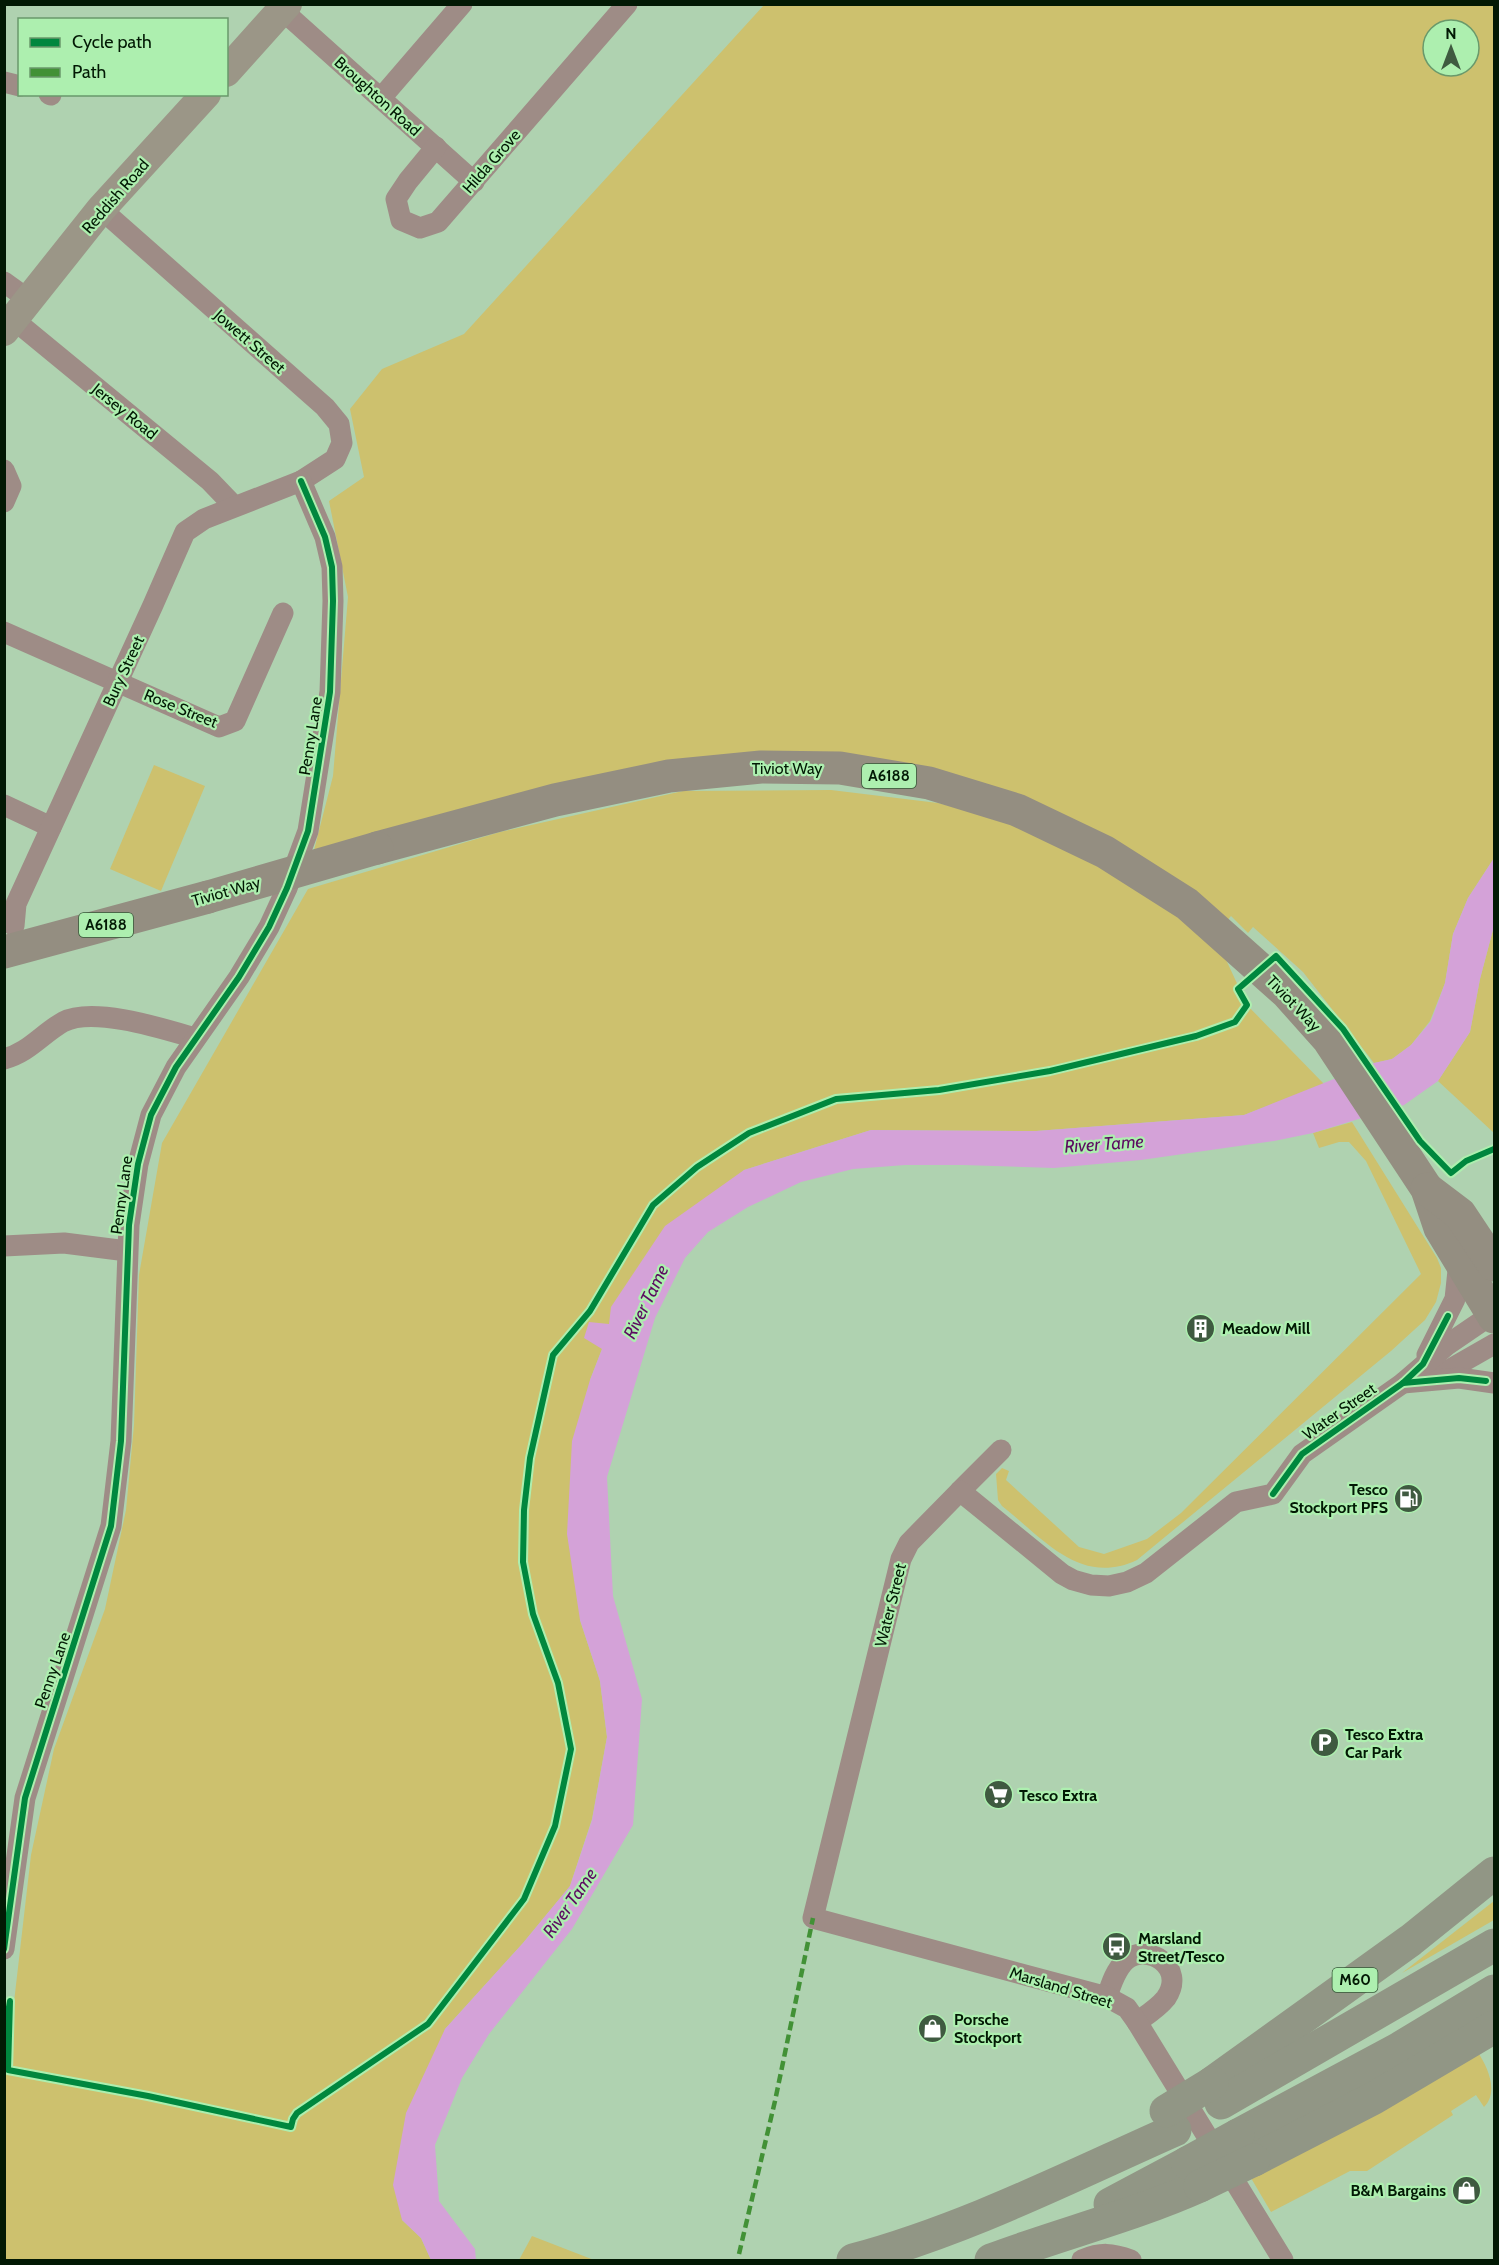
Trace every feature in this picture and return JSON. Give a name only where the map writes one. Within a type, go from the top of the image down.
[{"type":"highway","name":"M60","points":[[1217,2093],[1494,1873]]},
{"type":"highway","name":"M60","points":[[853,2260],[882,2253],[960,2224],[1023,2199],[1082,2171],[1217,2093],[1494,1945]]},
{"type":"highway","points":[[991,2260],[1037,2243],[1159,2205],[1194,2174],[1246,2147],[1398,2049],[1494,1991]]},
{"type":"highway","points":[[1246,2147],[1374,2098],[1494,2027]]},
{"type":"main road","points":[[228,70],[285,8]]},
{"type":"main road","name":"Reddish Road","points":[[15,317],[101,209],[204,96]]},
{"type":"main road","name":"Tiviot Way","points":[[9,939],[208,897],[555,800],[669,776],[761,767],[840,768],[929,783],[1017,810],[1105,852],[1187,904],[1287,993],[1328,1039],[1427,1189],[1440,1228],[1494,1322]]},
{"type":"main road","name":"Tiviot Way","points":[[1427,1189],[1460,1214],[1494,1264]]},
{"type":"street","points":[[381,99],[462,4]]},
{"type":"street","name":"Hilda Grove","points":[[436,147],[396,200],[401,220],[420,228],[438,222],[619,7]]},
{"type":"street","name":"Broughton Road","points":[[285,8],[381,99],[474,182]]},
{"type":"street","name":"Jowett Street","points":[[101,209],[325,407],[339,424],[342,443],[334,459],[301,481]]},
{"type":"street","name":"Jersey Road","points":[[4,282],[15,317],[210,481],[234,506]]},
{"type":"street","points":[[4,470],[11,486],[4,502]]},
{"type":"street","name":"Bury Street","points":[[9,939],[16,904],[185,532],[204,519],[301,481]]},
{"type":"street","name":"Penny Lane","points":[[4,1949],[26,1798],[111,1526],[121,1441],[129,1225],[138,1164],[151,1115],[176,1066],[239,977],[269,927],[287,888],[308,831],[330,692],[333,601],[332,567],[325,537],[301,481]]},
{"type":"street","name":"Rose Street","points":[[5,633],[219,726],[235,721],[283,613]]},
{"type":"street","points":[[4,805],[51,827]]},
{"type":"street","points":[[4,1059],[20,1055],[65,1021],[92,1017],[139,1022],[195,1038]]},
{"type":"street","points":[[4,1246],[64,1243],[128,1251]]},
{"type":"street","points":[[1428,1371],[1455,1299],[1459,1260]]},
{"type":"street","name":"Water Street","points":[[1428,1371],[1494,1322]]},
{"type":"street","name":"Water Street","points":[[813,1918],[901,1559],[909,1543],[960,1491],[1049,1565],[1073,1580],[1090,1585],[1109,1586],[1127,1582],[1146,1573],[1236,1502],[1273,1494],[1302,1454],[1403,1383],[1428,1371],[1494,1322]]},
{"type":"street","name":"Water Street","points":[[1428,1371],[1494,1383]]},
{"type":"street","points":[[960,1491],[1001,1450]]},
{"type":"street","name":"Marsland Street","points":[[813,1918],[1107,1997],[1126,2008],[1137,2022],[1283,2260]]},
{"type":"street","points":[[1107,1997],[1114,1976],[1127,1959],[1134,1955],[1144,1955],[1165,1963],[1171,1971],[1172,1979],[1167,1997],[1137,2022]]},
{"type":"street","points":[[1082,2260],[1103,2254],[1116,2254],[1131,2260]]},
{"type":"shaded area","points":[[764,5],[1494,5],[1494,858],[1468,898],[1453,934],[1445,983],[1430,1021],[1411,1045],[1392,1059],[1374,1063],[1303,972],[1253,927],[1248,933],[1231,916],[1226,922],[1185,888],[817,755],[313,854],[333,776],[348,597],[329,501],[364,477],[350,409],[382,369],[464,334]]},
{"type":"shaded area","points":[[154,765],[205,786],[161,891],[110,869]]},
{"type":"shaded area","points":[[831,790],[938,803],[1019,824],[1091,862],[1159,902],[1222,951],[1247,1005],[1324,1084],[1244,1115],[1036,1131],[871,1130],[744,1170],[609,1325],[590,1380],[580,1620],[600,1681],[607,1737],[592,1819],[570,1886],[523,1943],[445,2029],[402,2220],[421,2238],[431,2260],[5,2260],[5,2080],[31,1855],[54,1749],[105,1609],[126,1510],[134,1425],[139,1275],[162,1143],[308,889],[500,832],[683,791]]},
{"type":"shaded area","points":[[1494,926],[1494,1133],[1438,1081],[1470,1032],[1480,979]]},
{"type":"shaded area","points":[[1352,1122],[1441,1268],[1441,1283],[1436,1302],[1425,1320],[1391,1351],[1137,1560],[1117,1567],[1098,1567],[1080,1563],[1048,1544],[1002,1506],[998,1500],[996,1474],[1002,1468],[1009,1471],[1006,1480],[1079,1547],[1104,1554],[1147,1539],[1181,1513],[1421,1274],[1366,1161],[1349,1142],[1339,1142],[1319,1148],[1313,1133]]},
{"type":"shaded area","points":[[1494,1901],[1494,1920],[1402,1973]]},
{"type":"shaded area","points":[[1477,2051],[1485,2064],[1491,2087],[1491,2094],[1484,2107],[1476,2095],[1451,2111],[1453,2115],[1367,2171],[1350,2171],[1271,2212],[1251,2178]]},
{"type":"shaded area","points":[[532,2236],[594,2260],[519,2260]]},
{"type":"water","name":"River Tame","points":[[1494,858],[1494,926],[1480,979],[1470,1032],[1438,1081],[1404,1105],[1313,1133],[1274,1141],[1141,1160],[1054,1168],[905,1165],[853,1169],[801,1182],[748,1207],[708,1232],[685,1258],[655,1318],[607,1477],[613,1596],[642,1699],[633,1825],[572,1929],[489,2034],[462,2078],[435,2145],[439,2201],[475,2249],[476,2260],[431,2260],[421,2238],[402,2220],[393,2185],[406,2113],[445,2029],[523,1943],[570,1886],[592,1820],[607,1737],[600,1681],[580,1620],[567,1534],[572,1441],[602,1349],[584,1338],[589,1322],[609,1324],[611,1307],[665,1226],[744,1170],[871,1130],[1036,1131],[1244,1115],[1374,1063],[1392,1059],[1411,1045],[1431,1021],[1445,983],[1453,934],[1468,898]]},
{"type":"marked path","points":[[739,2254],[775,2101],[813,1918]]},
{"type":"cycle path","points":[[4,1949],[25,1798],[111,1526],[121,1441],[129,1225],[138,1164],[151,1115],[176,1067],[239,977],[269,927],[287,888],[308,831],[330,692],[333,601],[332,567],[325,537],[301,481]]},
{"type":"cycle path","points":[[4,2037],[10,2001],[8,2070],[148,2096],[291,2127],[297,2113],[428,2024],[524,1899],[555,1826],[571,1749],[558,1683],[533,1614],[523,1562],[524,1510],[530,1458],[553,1355],[590,1311],[653,1205],[697,1167],[749,1133],[836,1099],[939,1090],[1050,1071],[1196,1036],[1235,1022],[1247,1005],[1238,989],[1276,956],[1343,1029],[1420,1141],[1451,1173],[1466,1161],[1494,1149]]},
{"type":"cycle path","points":[[1273,1494],[1302,1454],[1403,1383],[1423,1364],[1448,1316]]},
{"type":"cycle path","points":[[1403,1383],[1459,1378],[1486,1381]]},
{"type":"place","name":"Meadow Mill","points":[[1201,1328]]},
{"type":"place","name":"Tesco Stockport PFS","points":[[1409,1498]]},
{"type":"place","name":"Tesco Extra Car Park","points":[[1324,1743]]},
{"type":"place","name":"Tesco Extra","points":[[998,1795]]},
{"type":"place","name":"Marsland Street/Tesco","points":[[1117,1947]]},
{"type":"place","name":"Porsche Stockport","points":[[933,2028]]},
{"type":"place","name":"B&M Bargains","points":[[1467,2190]]}]
